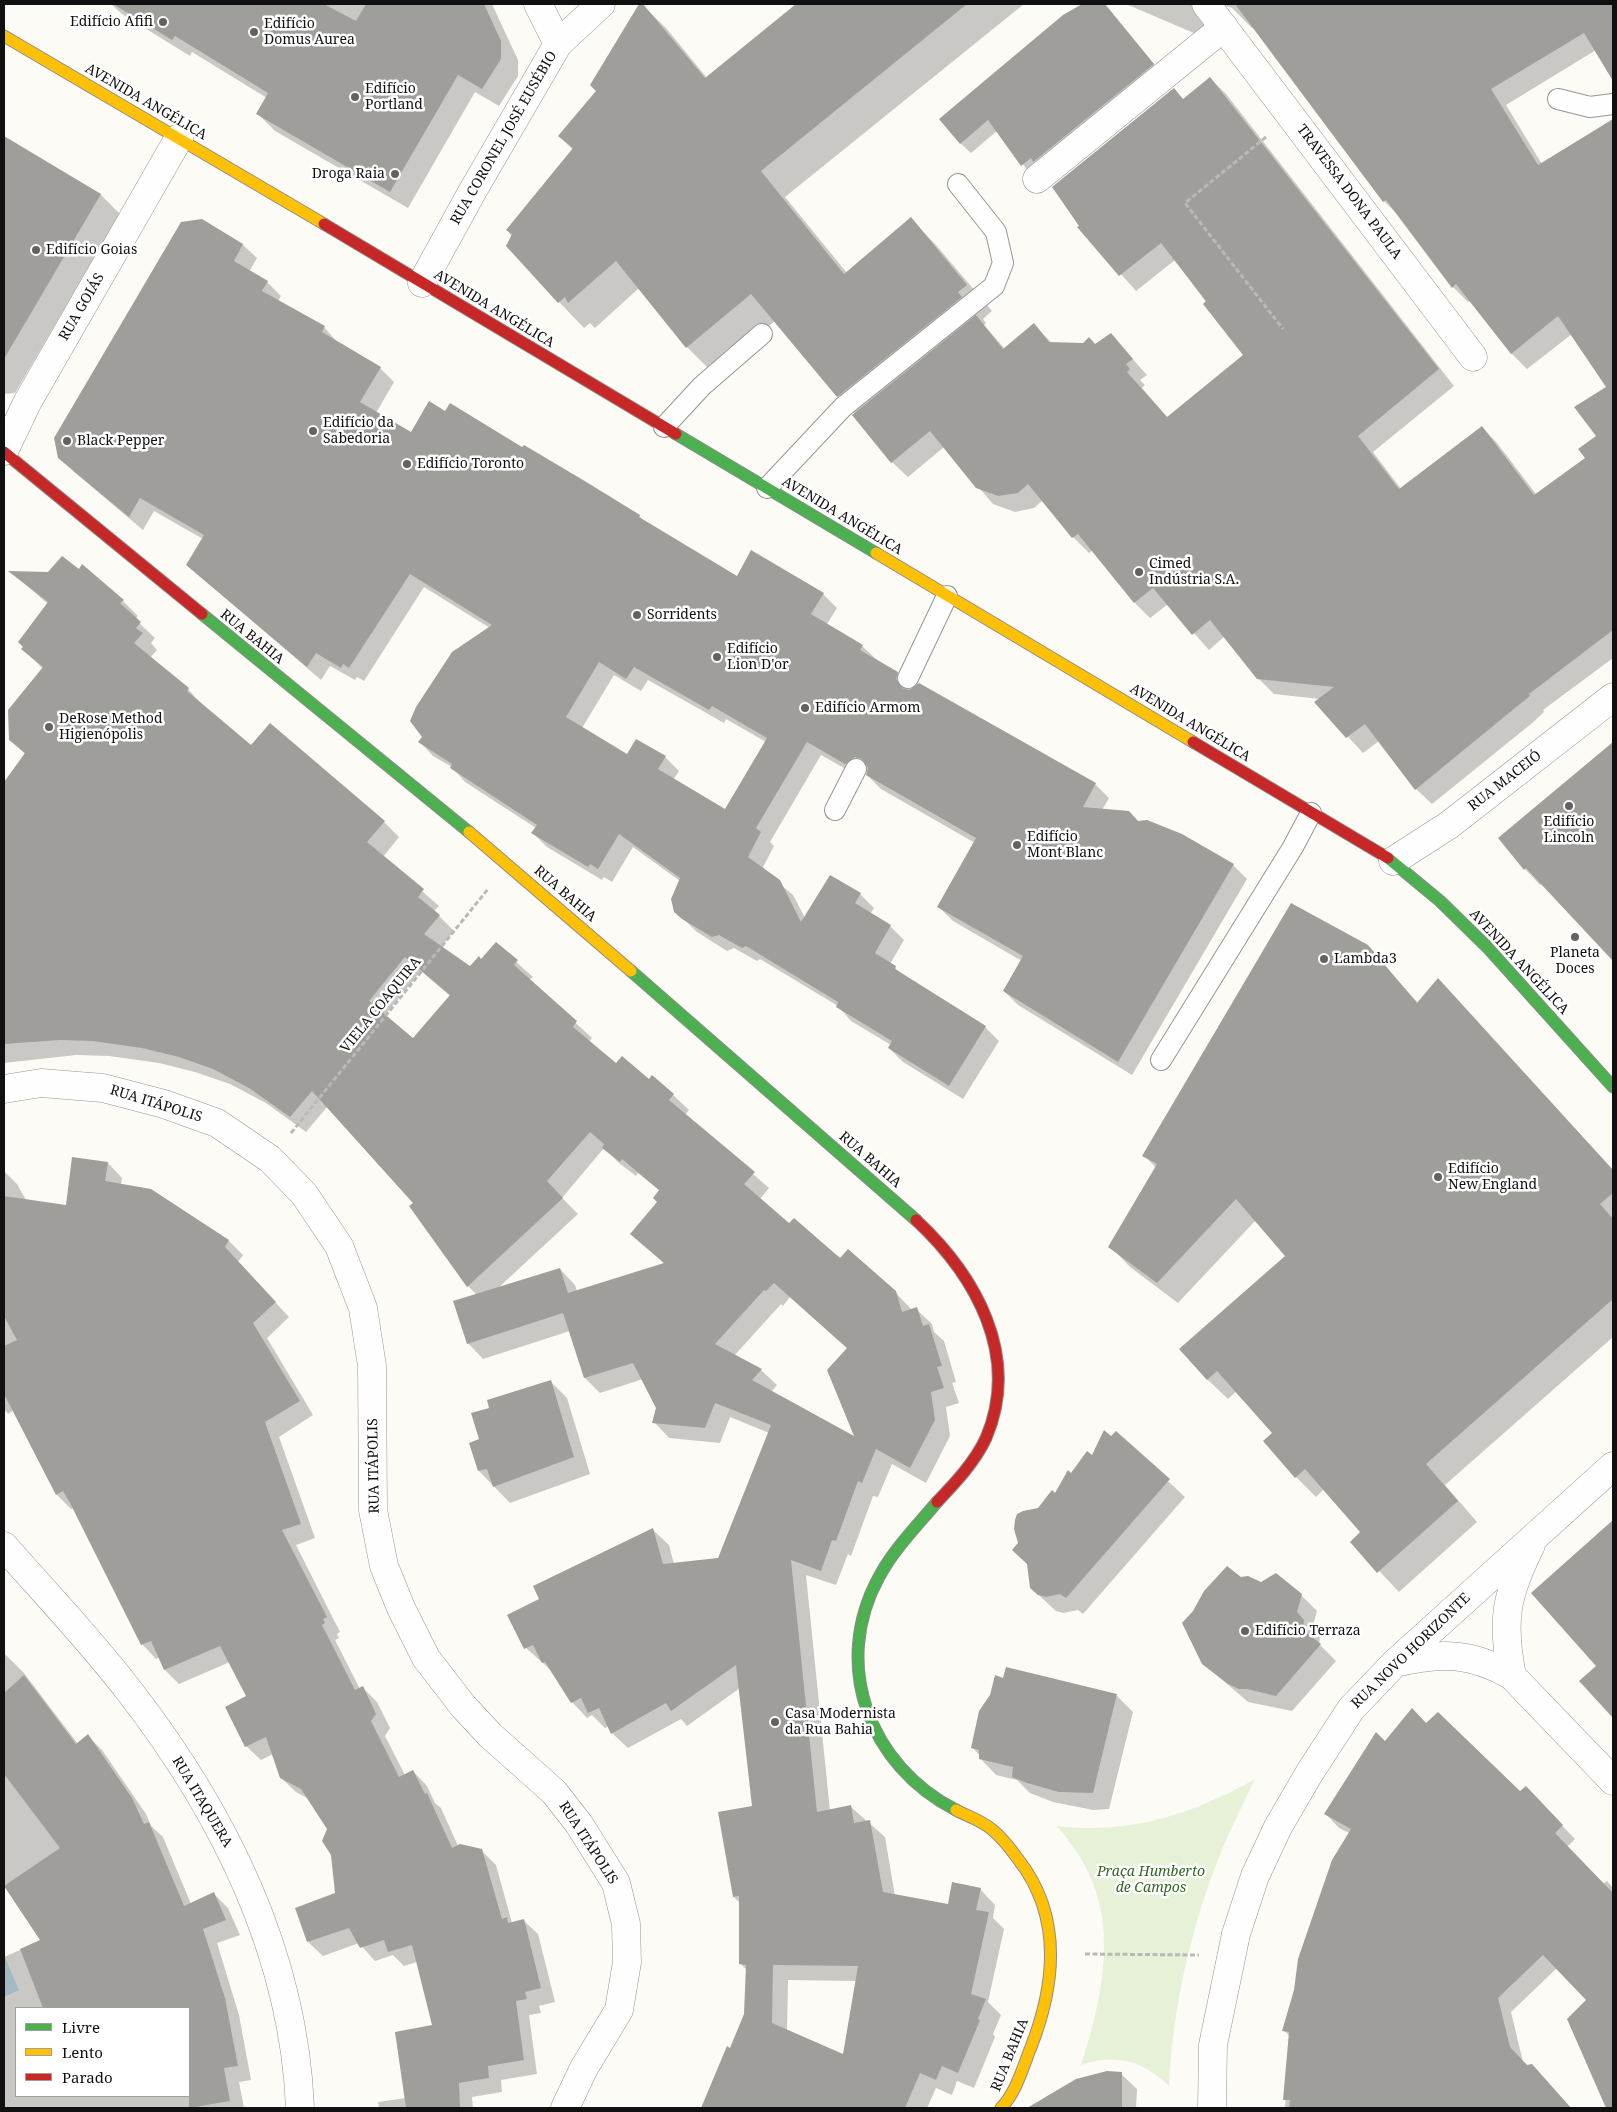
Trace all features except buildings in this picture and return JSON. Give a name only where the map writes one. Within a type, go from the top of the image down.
[{"type":"street","points":[[538,4],[558,44]]},
{"type":"street","name":"RUA CORONEL JOSÉ EUSÉBIO","points":[[422,283],[558,44],[601,4]]},
{"type":"street","name":"TRAVESSA DONA PAULA","points":[[1206,4],[1473,357]]},
{"type":"street","points":[[1037,179],[1224,27]]},
{"type":"street","name":"AVENIDA ANGÉLICA","points":[[4,36],[179,138],[1393,861],[1440,901],[1487,947],[1613,1087]]},
{"type":"street","name":"RUA GOIÁS","points":[[4,452],[28,401],[179,138]]},
{"type":"street","name":"RUA BAHIA","points":[[4,452],[508,864],[918,1222],[951,1257],[976,1294],[993,1333],[998,1379],[993,1419],[976,1456],[906,1536],[875,1580],[860,1630],[859,1667],[865,1711],[883,1745],[910,1778],[944,1804],[990,1828],[1023,1862],[1042,1895],[1050,1926],[1051,1954],[1048,1986],[1038,2035],[1008,2101],[1001,2108]]},
{"type":"street","name":"RUA MACEIÓ","points":[[1393,861],[1448,825],[1613,697]]},
{"type":"street","name":"RUA ITÁPOLIS","points":[[4,1089],[41,1083],[104,1088],[164,1104],[217,1123],[270,1159],[304,1194],[339,1246],[363,1308],[372,1366],[373,1510],[384,1566],[401,1608],[426,1658],[463,1706],[490,1735],[554,1792],[579,1824],[616,1883],[626,1924],[627,1962],[619,2010],[584,2068],[565,2108]]},
{"type":"street","name":"RUA NOVO HORIZONTE","points":[[1212,2108],[1214,2045],[1232,1955],[1255,1876],[1278,1827],[1310,1772],[1351,1709],[1395,1663],[1537,1532],[1613,1466]]},
{"type":"street","points":[[1512,1676],[1506,1640],[1506,1606],[1516,1576],[1537,1532]]},
{"type":"street","name":"RUA ITAQUERA","points":[[4,1546],[130,1692],[183,1767],[222,1832],[251,1890],[277,1969],[293,2041],[300,2108]]},
{"type":"street","points":[[1395,1663],[1431,1656],[1463,1656],[1497,1667],[1512,1676],[1613,1780]]},
{"type":"lane","points":[[1558,99],[1590,107],[1613,104]]},
{"type":"lane","points":[[766,488],[843,407],[994,286],[1003,263],[996,232],[958,184]]},
{"type":"lane","points":[[664,427],[702,386],[762,334]]},
{"type":"lane","points":[[908,678],[947,596]]},
{"type":"lane","points":[[834,810],[856,770]]},
{"type":"lane","points":[[1161,1060],[1293,847],[1311,813]]},
{"type":"path","points":[[1283,329],[1185,202],[1292,116]]},
{"type":"path","name":"VIELA COAQUIRA","points":[[270,1159],[508,864]]},
{"type":"path","points":[[1051,1954],[1232,1955]]},
{"type":"green space","name":"Praça Humberto de Campos","points":[[1255,1779],[1221,1852],[1192,1938],[1179,1996],[1169,2086],[1149,2070],[1129,2062],[1106,2060],[1081,2065],[1100,1992],[1104,1942],[1102,1917],[1096,1893],[1087,1870],[1077,1852],[1057,1826],[1109,1827],[1160,1819],[1208,1802]]},
{"type":"water","points":[[4,1955],[19,1990],[4,1997]]},
{"type":"traffic: fast","points":[[676,434],[876,553]]},
{"type":"traffic: fast","points":[[202,614],[469,832]]},
{"type":"traffic: fast","points":[[1388,858],[1440,901],[1487,947],[1613,1087]]},
{"type":"traffic: fast","points":[[631,971],[916,1220]]},
{"type":"traffic: fast","points":[[937,1502],[899,1547],[879,1577],[865,1610],[859,1644],[859,1677],[867,1710],[881,1740],[901,1767],[926,1791],[956,1810]]},
{"type":"traffic: slow","points":[[4,36],[324,224]]},
{"type":"traffic: slow","points":[[876,553],[1193,742]]},
{"type":"traffic: slow","points":[[469,832],[631,971]]},
{"type":"traffic: slow","points":[[956,1810],[986,1825],[1009,1846],[1032,1881],[1042,1903],[1048,1926],[1050,1950],[1046,1998],[1019,2079],[1011,2095],[1001,2108]]},
{"type":"traffic: jam","points":[[324,224],[676,434]]},
{"type":"traffic: jam","points":[[4,452],[202,614]]},
{"type":"traffic: jam","points":[[1193,742],[1388,858]]},
{"type":"traffic: jam","points":[[916,1220],[938,1242],[974,1292],[987,1319],[995,1348],[998,1377],[996,1407],[986,1438],[958,1480],[937,1502]]},
{"type":"place","name":"Edifício Afifi","points":[[163,22]]},
{"type":"place","name":"Edifício Domus Aurea","points":[[254,32]]},
{"type":"place","name":"Edifício Portland","points":[[355,97]]},
{"type":"place","name":"Droga Raia","points":[[395,174]]},
{"type":"place","name":"Edifício Goias","points":[[36,250]]},
{"type":"place","name":"Edifício da Sabedoria","points":[[313,431]]},
{"type":"place","name":"Black Pepper","points":[[67,441]]},
{"type":"place","name":"Edifício Toronto","points":[[407,464]]},
{"type":"place","name":"Cimed Indústria S.A.","points":[[1139,572]]},
{"type":"place","name":"Sorridents","points":[[637,615]]},
{"type":"place","name":"Edifício Lion D'or","points":[[717,657]]},
{"type":"place","name":"Edifício Armom","points":[[805,708]]},
{"type":"place","name":"DeRose Method Higienópolis","points":[[49,727]]},
{"type":"place","name":"Edifício Lincoln","points":[[1569,806]]},
{"type":"place","name":"Edifício Mont Blanc","points":[[1017,845]]},
{"type":"place","name":"Planeta Doces","points":[[1575,937]]},
{"type":"place","name":"Lambda3","points":[[1324,959]]},
{"type":"place","name":"Edifício New England","points":[[1438,1177]]},
{"type":"place","name":"Edifício Terraza","points":[[1245,1631]]},
{"type":"place","name":"Casa Modernista da Rua Bahia","points":[[775,1722]]}]
